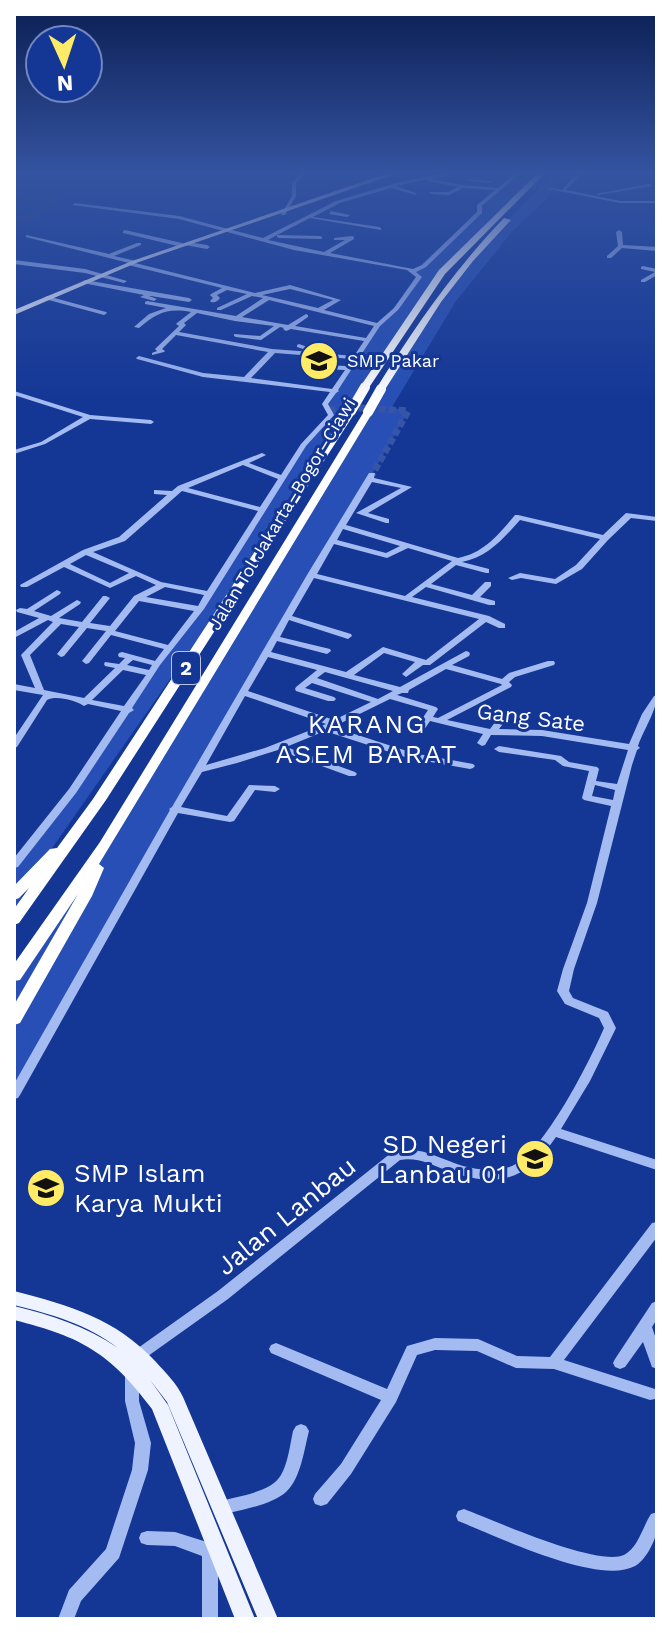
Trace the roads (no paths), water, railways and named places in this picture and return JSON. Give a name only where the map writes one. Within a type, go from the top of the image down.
[{"type":"highway","name":"Jalan Tol Jakarta–Bogor–Ciawi","points":[[14,920],[73,837],[442,272],[467,247]]},
{"type":"highway","name":"Jalan Tol Jakarta–Bogor–Ciawi","points":[[14,976],[107,842],[423,319],[456,273],[481,247]]},
{"type":"highway","points":[[14,895],[41,864],[73,837]]},
{"type":"highway","points":[[14,1019],[85,896],[107,842]]},
{"type":"main road","points":[[14,313],[176,247]]},
{"type":"main road","points":[[14,1298],[96,1321],[132,1363],[159,1405],[214,1549],[245,1619]]},
{"type":"main road","points":[[14,1313],[85,1333],[132,1363],[174,1397],[268,1619]]},
{"type":"street","points":[[78,247],[225,289],[378,325]]},
{"type":"street","points":[[91,250],[99,247]]},
{"type":"street","points":[[109,255],[130,247]]},
{"type":"street","points":[[294,247],[414,271],[444,247]]},
{"type":"street","points":[[324,254],[336,247]]},
{"type":"street","points":[[609,257],[620,247]]},
{"type":"street","points":[[635,247],[657,249]]},
{"type":"street","points":[[14,262],[124,281]]},
{"type":"street","points":[[378,274],[391,266]]},
{"type":"street","points":[[643,268],[657,272]]},
{"type":"street","points":[[14,865],[73,791],[157,664],[200,609],[312,432],[331,416],[327,409],[336,391],[378,325],[396,309],[418,279],[414,271]]},
{"type":"street","points":[[643,281],[657,272]]},
{"type":"street","points":[[85,282],[189,300]]},
{"type":"street","points":[[219,309],[252,295],[290,287],[338,300],[319,310]]},
{"type":"street","points":[[213,301],[217,298],[213,295],[225,289]]},
{"type":"street","points":[[227,299],[240,292]]},
{"type":"street","points":[[150,294],[143,297],[156,299],[147,303],[169,309],[286,329],[371,338]]},
{"type":"street","points":[[47,298],[104,313]]},
{"type":"street","points":[[235,319],[268,298]]},
{"type":"street","points":[[273,308],[284,301]]},
{"type":"street","points":[[328,312],[338,308]]},
{"type":"street","points":[[137,327],[151,315],[169,309]]},
{"type":"street","points":[[154,354],[162,351],[158,349],[183,325],[179,324],[194,313]]},
{"type":"street","points":[[286,329],[306,316]]},
{"type":"street","points":[[236,335],[261,338],[277,327]]},
{"type":"street","points":[[334,332],[338,329],[371,338]]},
{"type":"street","points":[[174,333],[272,351],[308,356],[318,353]]},
{"type":"street","points":[[242,346],[251,337]]},
{"type":"street","points":[[299,346],[318,353],[357,358]]},
{"type":"street","points":[[234,386],[272,351]]},
{"type":"street","points":[[139,358],[206,376],[336,391]]},
{"type":"street","points":[[323,367],[351,368]]},
{"type":"street","points":[[16,395],[89,417],[151,422]]},
{"type":"street","points":[[14,452],[43,443],[89,417]]},
{"type":"street","points":[[24,585],[86,552],[122,539],[177,491],[262,455]]},
{"type":"street","points":[[243,463],[282,478]]},
{"type":"street","points":[[14,1095],[174,809],[269,654],[311,575],[371,477],[409,488],[362,513]]},
{"type":"street","points":[[157,492],[177,491],[262,510]]},
{"type":"street","points":[[351,509],[386,521]]},
{"type":"street","points":[[512,578],[520,575],[556,582],[579,567],[629,515],[657,519]]},
{"type":"street","points":[[409,596],[457,561],[475,556],[497,543],[518,517],[605,538]]},
{"type":"street","points":[[340,526],[486,571]]},
{"type":"street","points":[[332,541],[387,556],[406,546]]},
{"type":"street","points":[[86,552],[158,583]]},
{"type":"street","points":[[65,564],[110,586],[134,574]]},
{"type":"street","points":[[311,575],[409,596],[479,615],[502,626]]},
{"type":"street","points":[[86,661],[129,603],[140,597],[164,584],[209,594]]},
{"type":"street","points":[[474,598],[488,584]]},
{"type":"street","points":[[426,585],[492,603]]},
{"type":"street","points":[[57,592],[24,611],[110,630],[171,648]]},
{"type":"street","points":[[140,597],[200,609]]},
{"type":"street","points":[[61,654],[106,598]]},
{"type":"street","points":[[14,635],[53,619],[77,602]]},
{"type":"street","points":[[287,617],[348,636]]},
{"type":"street","points":[[26,658],[53,619]]},
{"type":"street","points":[[348,675],[383,650],[420,663],[428,662],[485,619]]},
{"type":"street","points":[[275,638],[327,651]]},
{"type":"street","points":[[14,652],[26,658],[45,694],[14,745]]},
{"type":"street","points":[[269,654],[405,691]]},
{"type":"street","points":[[198,770],[276,746],[393,697],[466,654]]},
{"type":"street","points":[[84,703],[121,667],[127,656],[157,664]]},
{"type":"street","points":[[406,674],[420,663]]},
{"type":"street","points":[[503,682],[512,675],[551,663]]},
{"type":"street","points":[[108,664],[151,673]]},
{"type":"street","points":[[419,731],[433,719],[508,685],[445,666]]},
{"type":"street","points":[[323,669],[299,689],[331,699]]},
{"type":"street","points":[[310,679],[379,702]]},
{"type":"street","points":[[14,687],[129,710]]},
{"type":"street","points":[[244,693],[411,756],[470,766]]},
{"type":"street","name":"Gang Sate","points":[[393,697],[433,709],[433,719],[490,732],[542,733],[635,748]]},
{"type":"street","name":"Jalan Lanbau","points":[[132,1363],[223,1295],[396,1156],[418,1155],[468,1172],[506,1172],[523,1166],[555,1128],[610,1028],[604,1015],[569,1001],[563,991],[591,906],[622,788],[648,710],[657,698]]},
{"type":"street","points":[[482,743],[505,715]]},
{"type":"street","points":[[276,746],[352,774]]},
{"type":"street","points":[[499,749],[558,758],[566,764],[594,769],[587,798],[617,804]]},
{"type":"street","points":[[598,783],[622,788]]},
{"type":"street","points":[[174,809],[230,819],[252,787],[275,789]]},
{"type":"street","points":[[555,1128],[657,1162]]},
{"type":"street","points":[[554,1363],[657,1227]]},
{"type":"street","points":[[620,1363],[656,1310]]},
{"type":"street","points":[[645,1327],[657,1363]]},
{"type":"street","points":[[321,1499],[346,1469],[391,1397],[406,1358],[423,1345],[478,1345],[516,1362],[554,1363],[650,1394]]},
{"type":"street","points":[[276,1349],[391,1397]]},
{"type":"street","points":[[66,1619],[75,1596],[113,1553],[140,1470],[143,1443],[132,1401],[132,1363]]},
{"type":"street","points":[[221,1508],[278,1492],[286,1485],[291,1477],[301,1431]]},
{"type":"street","points":[[464,1516],[565,1554],[619,1565],[644,1547],[646,1531],[657,1519]]},
{"type":"street","points":[[147,1538],[175,1539],[214,1549],[210,1619]]},
{"type":"tunnel","points":[[329,410],[349,407],[408,411],[372,475]]},
{"type":"place","name":"SMP Pakar","points":[[319,361]]},
{"type":"place","name":"SD Negeri Lanbau 01","points":[[535,1159]]},
{"type":"place","name":"SMP Islam Karya Mukti","points":[[46,1188]]},
{"type":"district","name":"KARANG ASEM BARAT","points":[[367,739]]}]
